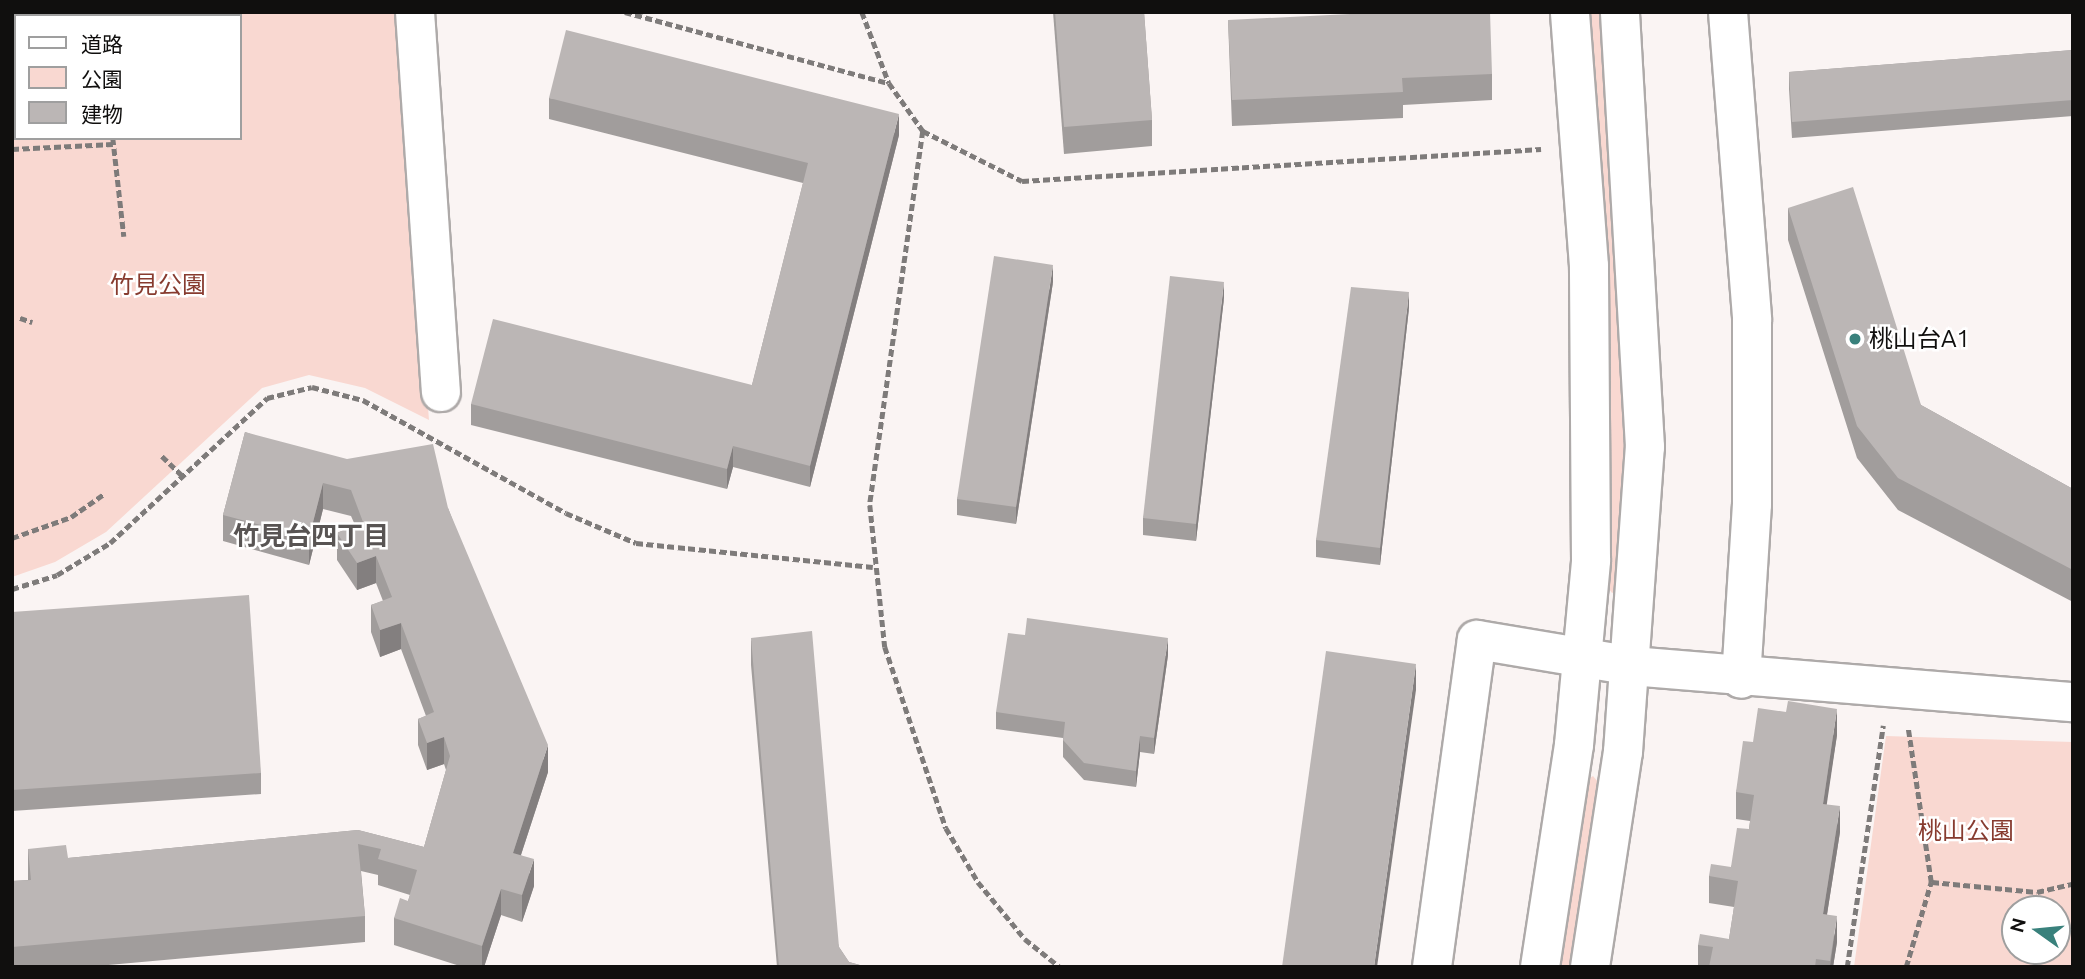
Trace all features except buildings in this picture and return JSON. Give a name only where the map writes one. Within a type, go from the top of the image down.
[{"type":"street","points":[[415,12],[441,392]]},
{"type":"street","points":[[1540,967],[1584,658],[1594,448],[1589,266],[1570,12]]},
{"type":"street","points":[[1590,967],[1632,666],[1645,447],[1620,12]]},
{"type":"street","points":[[1728,12],[1752,320],[1752,504],[1741,679]]},
{"type":"street","points":[[1432,967],[1477,640],[1632,666],[1741,679],[2073,702]]},
{"type":"path","points":[[625,12],[889,83]]},
{"type":"path","points":[[862,12],[889,83],[922,131],[1022,181],[1550,148]]},
{"type":"path","points":[[922,131],[870,505],[873,567],[885,647],[946,828],[978,882],[1025,939],[1060,967]]},
{"type":"path","points":[[12,149],[113,141],[124,236]]},
{"type":"path","points":[[20,318],[32,322]]},
{"type":"path","points":[[12,589],[57,575],[110,542],[267,398],[312,387],[363,400],[566,513],[636,543],[873,567]]},
{"type":"path","points":[[162,456],[182,475]]},
{"type":"path","points":[[12,538],[71,517],[104,494]]},
{"type":"path","points":[[1847,967],[1883,726]]},
{"type":"path","points":[[1906,967],[1931,882],[1908,728]]},
{"type":"path","points":[[1931,882],[2037,892],[2073,884]]},
{"type":"green space","name":"竹見公園","points":[[12,12],[397,12],[429,420],[365,388],[309,375],[262,388],[106,532],[55,562],[12,577]]},
{"type":"green space","points":[[1587,12],[1600,12],[1615,221],[1625,454],[1618,590],[1612,593],[1607,586],[1611,366]]},
{"type":"green space","name":"桃山公園","points":[[1886,736],[2073,742],[2073,967],[1854,967]]},
{"type":"green space","points":[[1593,776],[1599,783],[1572,967],[1560,967],[1587,780]]},
{"type":"place","name":"桃山台A1","points":[[1855,339]]},
{"type":"district","name":"竹見台四丁目","points":[[311,536]]}]
